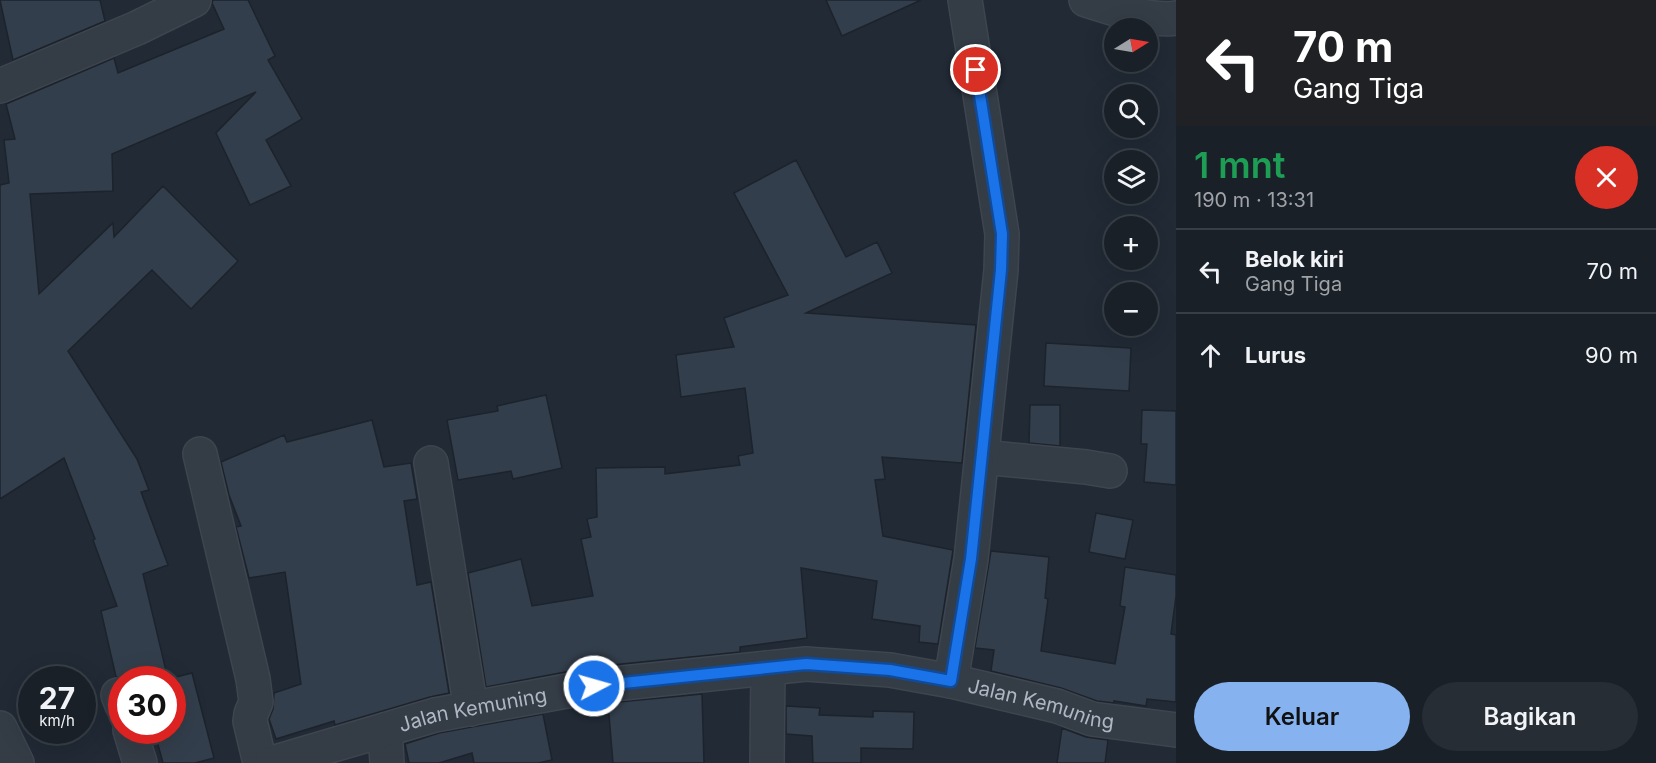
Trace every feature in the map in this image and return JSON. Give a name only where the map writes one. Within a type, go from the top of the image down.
[{"type":"street","points":[[2,75],[137,28],[194,0]]},
{"type":"street","points":[[951,681],[971,559],[1001,270],[1002,234],[965,0]]},
{"type":"street","points":[[1086,0],[1146,16],[1176,18]]},
{"type":"street","points":[[200,454],[256,693],[256,702],[250,721],[260,763]]},
{"type":"street","points":[[982,457],[1086,466],[1110,471]]},
{"type":"street","points":[[430,463],[471,708]]},
{"type":"street","name":"Jalan Kemuning","points":[[272,763],[435,715],[471,708],[594,686],[806,664],[890,670],[1057,705],[1092,719],[1176,730]]},
{"type":"street","points":[[767,763],[768,668]]},
{"type":"street","points":[[0,728],[17,763]]},
{"type":"street","points":[[385,730],[387,763]]},
{"type":"street","points":[[134,744],[140,763]]},
{"type":"building","points":[[0,0],[100,0],[105,21],[13,60]]},
{"type":"building","points":[[213,0],[248,0],[275,56],[268,60],[302,119],[266,140],[291,186],[250,205],[216,133],[256,92],[112,154],[113,191],[30,194],[39,294],[113,223],[114,237],[163,186],[238,261],[191,309],[152,270],[68,351],[137,459],[149,490],[141,492],[168,565],[143,574],[165,666],[114,666],[101,611],[117,606],[93,540],[95,539],[64,458],[0,499],[0,185],[9,183],[4,140],[15,139],[6,104],[114,58],[118,73],[224,29],[212,3]]},
{"type":"building","points":[[826,0],[921,0],[842,36]]},
{"type":"building","points":[[796,160],[846,257],[877,242],[892,273],[806,313],[976,325],[962,463],[882,457],[885,479],[875,480],[883,536],[953,550],[938,644],[919,642],[920,626],[872,619],[877,581],[801,568],[807,638],[740,647],[740,652],[592,667],[486,687],[468,573],[521,559],[532,606],[593,596],[581,539],[591,537],[587,519],[597,517],[596,468],[665,467],[665,474],[740,465],[738,456],[753,453],[745,388],[681,397],[676,355],[734,347],[724,318],[788,295],[734,193]]},
{"type":"building","points":[[1046,343],[1131,348],[1129,391],[1044,386]]},
{"type":"building","points":[[546,395],[562,468],[513,479],[511,471],[458,480],[447,420],[498,411],[497,406]]},
{"type":"building","points":[[1030,405],[1060,405],[1060,446],[1029,443]]},
{"type":"building","points":[[1142,410],[1176,411],[1176,485],[1144,482],[1147,444],[1141,444]]},
{"type":"building","points":[[372,420],[384,467],[411,463],[417,499],[404,501],[417,585],[431,582],[449,693],[335,725],[334,721],[276,739],[269,719],[273,709],[274,693],[301,684],[285,572],[249,578],[236,527],[241,526],[229,495],[221,462],[284,435],[287,442]]},
{"type":"building","points":[[1096,513],[1133,520],[1125,559],[1089,552]]},
{"type":"building","points":[[991,551],[1049,557],[1045,598],[1048,599],[1041,651],[1115,664],[1125,607],[1120,606],[1125,567],[1176,575],[1171,634],[1176,635],[1176,702],[1147,699],[1146,706],[1097,701],[1061,688],[991,671],[994,650],[975,648]]},
{"type":"building","points":[[192,673],[214,758],[195,763],[163,763],[158,744],[186,744],[186,674]]},
{"type":"building","points":[[702,694],[704,763],[613,763],[608,703]]},
{"type":"building","points":[[786,706],[820,708],[819,715],[873,717],[873,711],[914,712],[913,749],[861,748],[861,763],[813,763],[812,736],[786,734]]},
{"type":"building","points":[[543,714],[552,760],[538,763],[474,763],[472,753],[439,763],[409,763],[405,744],[439,733]]},
{"type":"building","points":[[1062,728],[1086,737],[1108,740],[1105,763],[1057,763]]},
{"type":"route","points":[[594,686],[806,664],[890,670],[951,681],[971,559],[1001,270],[1002,234],[976,70]]}]
